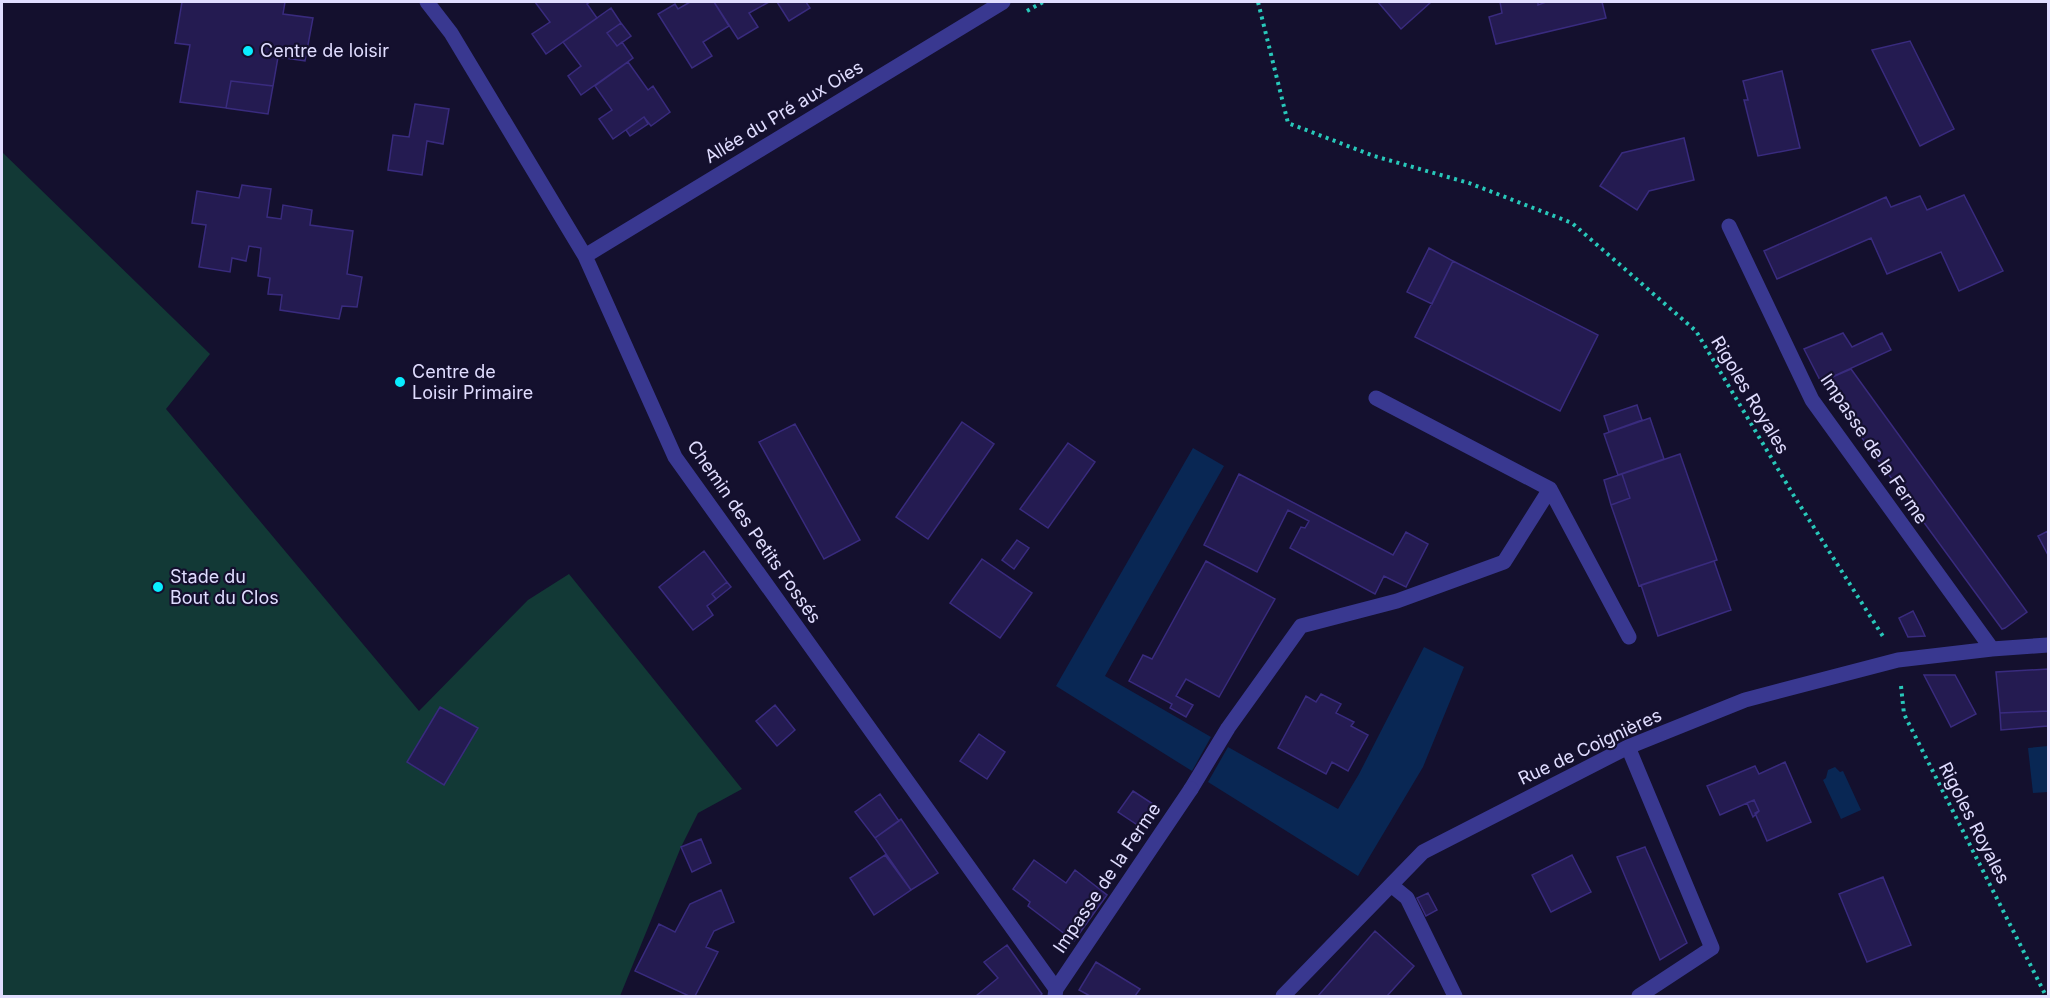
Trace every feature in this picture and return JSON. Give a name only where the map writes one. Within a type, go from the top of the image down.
[{"type":"street","name":"Chemin des Petits Fossés","points":[[428,2],[451,33],[585,256],[675,457],[1055,993]]},
{"type":"street","name":"Allée du Pré aux Oies","points":[[585,256],[1003,2]]},
{"type":"street","name":"Impasse de la Ferme","points":[[1729,226],[1812,400],[1992,649]]},
{"type":"street","points":[[1376,398],[1550,489],[1629,637]]},
{"type":"street","name":"Impasse de la Ferme","points":[[1055,993],[1191,789],[1228,728],[1300,626],[1397,601],[1504,561],[1550,489]]},
{"type":"street","name":"Rue de Coignières","points":[[1283,996],[1423,852],[1628,747],[1745,700],[1898,660],[2049,645]]},
{"type":"street","points":[[1628,747],[1712,948],[1639,996]]},
{"type":"street","points":[[1391,885],[1407,898],[1455,996]]},
{"type":"path","name":"Rigoles Royales","points":[[1258,2],[1288,123],[1374,156],[1469,183],[1572,223],[1696,331],[1794,496],[1898,660],[1904,714],[2046,996]]},
{"type":"green space","name":"Stade du Bout du Clos","points":[[2,152],[210,354],[166,409],[419,711],[528,600],[569,574],[742,789],[698,813],[681,847],[620,996],[2,996]]},
{"type":"water","points":[[1193,448],[1224,466],[1105,676],[1211,737],[1192,771],[1056,686]]},
{"type":"water","points":[[1424,647],[1464,667],[1423,767],[1358,876],[1208,782],[1228,747],[1338,809],[1359,774]]},
{"type":"water","points":[[2048,746],[2048,792],[2033,793],[2028,748]]},
{"type":"water","points":[[1835,767],[1840,772],[1843,771],[1861,810],[1841,819],[1823,780],[1828,770]]},
{"type":"building","name":"Centre de loisir","points":[[182,2],[285,2],[283,14],[313,18],[305,61],[278,57],[273,86],[231,81],[226,108],[180,102],[190,45],[175,43]]},
{"type":"building","points":[[535,2],[590,2],[587,4],[597,18],[546,54],[532,34],[550,22]]},
{"type":"building","points":[[690,2],[714,2],[729,26],[703,42],[712,56],[692,68],[658,14],[675,4],[678,9]]},
{"type":"building","points":[[714,2],[769,2],[749,13],[758,27],[738,39]]},
{"type":"building","points":[[777,2],[806,2],[810,8],[789,21]]},
{"type":"building","points":[[1378,2],[1431,2],[1401,29]]},
{"type":"building","points":[[1500,2],[1538,2],[1538,5],[1546,2],[1602,2],[1606,18],[1496,44],[1489,17],[1502,13]]},
{"type":"building","points":[[611,8],[621,23],[607,33],[617,46],[622,42],[633,58],[581,95],[568,76],[581,66],[563,42]]},
{"type":"building","points":[[621,23],[631,36],[617,46],[607,33]]},
{"type":"building","points":[[1910,41],[1954,129],[1920,146],[1872,50]]},
{"type":"building","points":[[628,62],[648,90],[653,86],[670,112],[651,126],[644,117],[613,139],[599,119],[612,110],[595,86]]},
{"type":"building","points":[[1782,71],[1800,148],[1758,156],[1744,100],[1748,100],[1743,81]]},
{"type":"building","points":[[231,81],[273,86],[268,114],[226,108]]},
{"type":"building","points":[[415,104],[449,109],[443,144],[427,141],[422,175],[388,170],[393,135],[409,137]]},
{"type":"building","points":[[644,117],[648,124],[630,136],[626,130]]},
{"type":"building","points":[[1684,138],[1694,180],[1649,191],[1637,210],[1600,186],[1622,153]]},
{"type":"building","points":[[242,185],[271,189],[267,217],[281,219],[283,205],[312,210],[310,225],[353,231],[347,274],[362,277],[357,307],[342,306],[339,319],[280,310],[282,295],[268,294],[270,278],[258,276],[261,248],[249,246],[246,261],[232,258],[230,272],[199,267],[206,225],[192,223],[197,191],[239,198]]},
{"type":"building","points":[[1964,195],[2003,271],[1959,291],[1941,252],[1887,274],[1871,238],[1777,279],[1764,251],[1886,197],[1891,207],[1920,196],[1927,210]]},
{"type":"building","points":[[1429,248],[1453,261],[1432,304],[1407,292]]},
{"type":"building","points":[[1453,261],[1598,335],[1560,411],[1415,337]]},
{"type":"building","points":[[1843,333],[1852,347],[1882,333],[1891,350],[1821,382],[1804,349]]},
{"type":"building","points":[[1851,369],[2027,612],[2005,628],[2002,629],[1821,382]]},
{"type":"building","points":[[1637,405],[1642,420],[1609,432],[1604,416]]},
{"type":"building","points":[[1650,418],[1664,459],[1618,475],[1604,434]]},
{"type":"building","points":[[962,422],[994,444],[928,539],[896,517]]},
{"type":"building","points":[[795,424],[860,540],[824,559],[759,442]]},
{"type":"building","points":[[1068,443],[1095,462],[1048,528],[1020,509]]},
{"type":"building","points":[[1680,454],[1717,560],[1639,586],[1611,505],[1630,498],[1622,474]]},
{"type":"building","points":[[1239,474],[1393,555],[1406,532],[1428,544],[1406,587],[1384,576],[1375,594],[1290,548],[1301,527],[1305,528],[1309,521],[1288,510],[1257,572],[1204,545]]},
{"type":"building","points":[[1622,474],[1630,498],[1611,505],[1604,480]]},
{"type":"building","points":[[2048,531],[2048,555],[2038,536]]},
{"type":"building","points":[[1017,540],[1029,548],[1014,569],[1002,560]]},
{"type":"building","points":[[704,551],[727,582],[712,594],[716,599],[707,606],[713,615],[693,630],[659,587]]},
{"type":"building","points":[[982,559],[1032,593],[1000,638],[950,603]]},
{"type":"building","points":[[1206,561],[1275,599],[1219,697],[1186,679],[1176,696],[1193,705],[1186,717],[1170,708],[1172,704],[1129,681],[1143,655],[1152,659]]},
{"type":"building","points":[[1714,561],[1731,610],[1658,636],[1641,585]]},
{"type":"building","points":[[727,582],[731,587],[716,599],[712,594]]},
{"type":"building","points":[[1913,611],[1925,636],[1908,637],[1899,618]]},
{"type":"building","points":[[2048,669],[2048,711],[2000,713],[1996,672]]},
{"type":"building","points":[[1924,675],[1955,675],[1976,714],[1951,727]]},
{"type":"building","points":[[1321,694],[1341,704],[1336,713],[1354,722],[1351,726],[1368,735],[1348,771],[1332,762],[1326,774],[1278,748],[1306,696],[1316,702]]},
{"type":"building","points":[[775,705],[795,730],[777,746],[756,721]]},
{"type":"building","points":[[440,707],[478,728],[444,785],[407,762]]},
{"type":"building","points":[[2048,711],[2048,726],[2001,730],[2000,713]]},
{"type":"building","points":[[979,734],[1005,752],[987,779],[960,761]]},
{"type":"building","points":[[1785,762],[1811,822],[1767,841],[1755,813],[1759,811],[1754,800],[1720,815],[1707,786],[1755,766],[1759,774]]},
{"type":"building","points":[[1133,791],[1153,804],[1139,826],[1118,812]]},
{"type":"building","points":[[880,794],[899,821],[875,838],[855,812]]},
{"type":"building","points":[[1754,800],[1759,811],[1753,817],[1747,803]]},
{"type":"building","points":[[901,819],[938,873],[911,890],[875,838]]},
{"type":"building","points":[[701,839],[711,863],[692,872],[681,847]]},
{"type":"building","points":[[1645,847],[1687,943],[1660,960],[1617,857]]},
{"type":"building","points":[[885,855],[911,890],[874,915],[850,878]]},
{"type":"building","points":[[1572,855],[1591,892],[1551,912],[1532,875]]},
{"type":"building","points":[[1034,860],[1066,883],[1075,870],[1107,895],[1074,941],[1028,906],[1030,902],[1013,889]]},
{"type":"building","points":[[1883,877],[1911,945],[1867,962],[1839,894]]},
{"type":"building","points":[[721,890],[734,922],[714,931],[706,947],[718,952],[695,996],[689,996],[635,971],[659,924],[675,932],[690,904]]},
{"type":"building","points":[[1428,893],[1437,910],[1426,916],[1417,898]]},
{"type":"building","points":[[1375,931],[1414,966],[1387,996],[1318,996]]},
{"type":"building","points":[[1007,945],[1042,994],[1040,996],[976,996],[998,978],[984,962]]},
{"type":"building","points":[[1096,962],[1140,989],[1135,996],[1090,996],[1079,990]]},
{"type":"place","name":"Centre de loisir","points":[[248,51]]},
{"type":"place","name":"Centre de Loisir Primaire","points":[[400,382]]},
{"type":"place","name":"Stade du Bout du Clos","points":[[158,587]]}]
